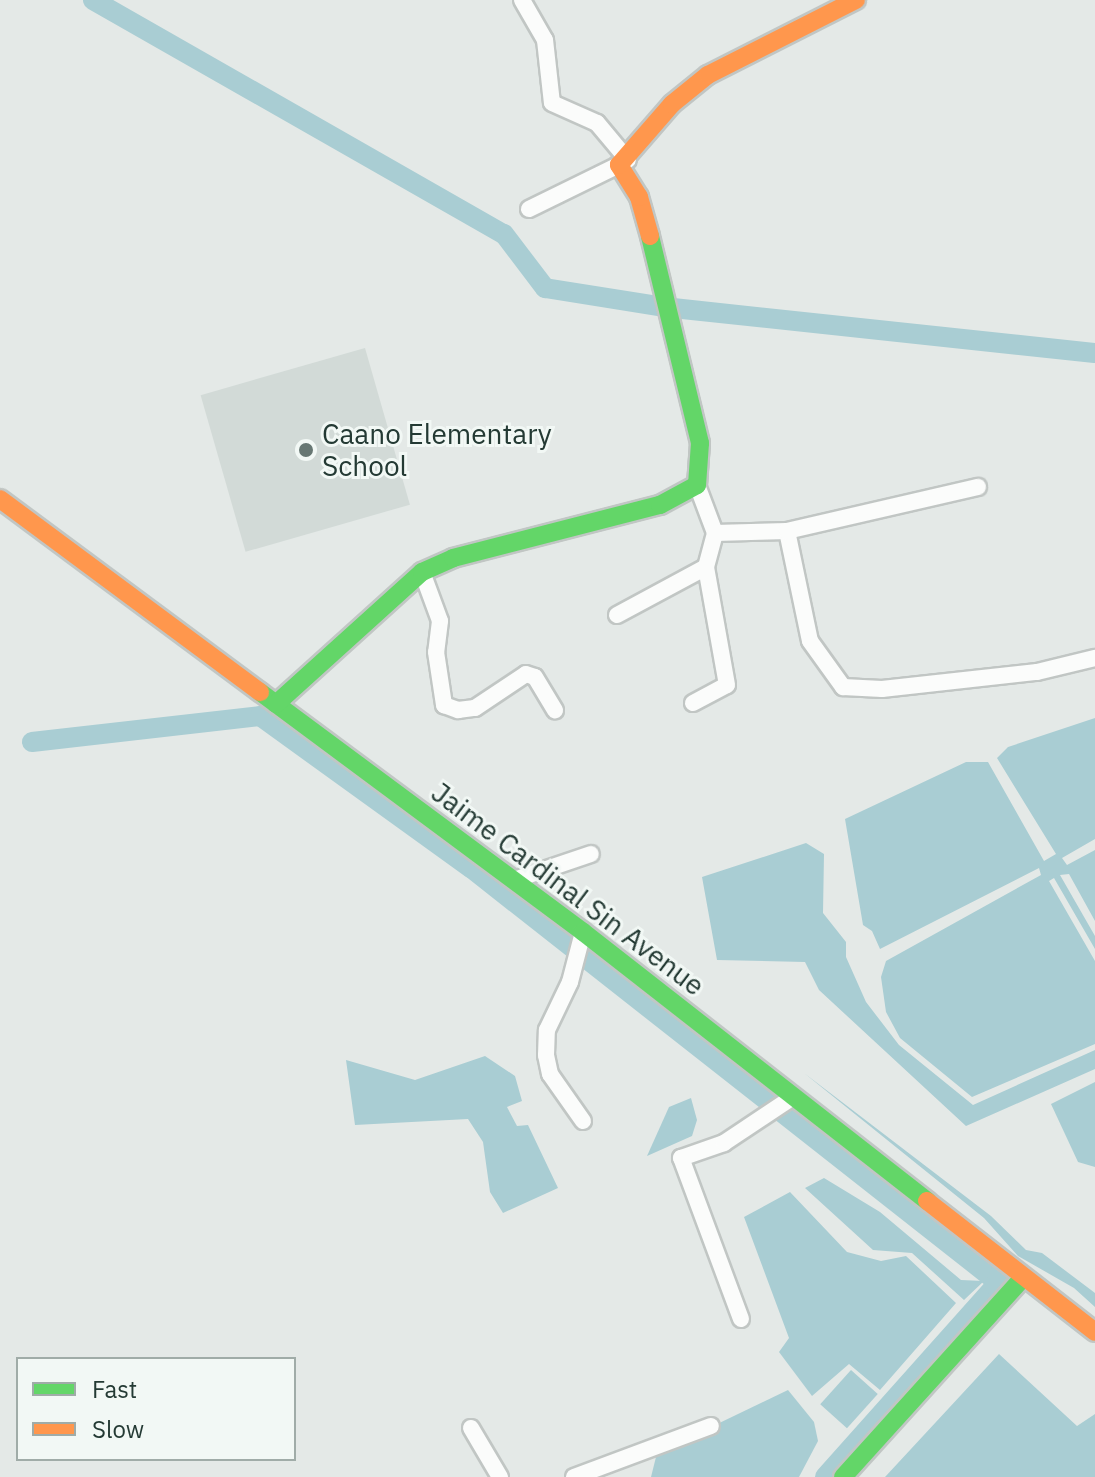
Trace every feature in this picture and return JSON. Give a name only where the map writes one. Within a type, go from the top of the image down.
[{"type":"main road","points":[[276,704],[422,572],[453,558],[660,505],[697,485],[700,443],[659,269],[639,197],[623,163],[672,104],[708,75],[856,0]]},
{"type":"main road","name":"Jaime Cardinal Sin Avenue","points":[[0,499],[514,880],[1095,1332]]},
{"type":"main road","points":[[843,1477],[1023,1278]]},
{"type":"street","points":[[522,0],[545,40],[552,103],[597,123],[623,163],[529,209]]},
{"type":"street","points":[[693,703],[727,685],[706,567],[715,533],[697,485]]},
{"type":"street","points":[[715,533],[787,531],[978,487]]},
{"type":"street","points":[[787,531],[810,641],[816,656],[843,687],[882,689],[1021,674],[1095,658]]},
{"type":"street","points":[[617,615],[706,567]]},
{"type":"street","points":[[422,572],[440,621],[436,652],[444,705],[458,710],[475,708],[526,674],[535,677],[555,710]]},
{"type":"street","points":[[514,880],[591,854]]},
{"type":"street","points":[[583,933],[570,982],[547,1030],[546,1055],[550,1074],[583,1121]]},
{"type":"street","points":[[741,1319],[681,1158],[724,1143],[748,1123],[793,1098]]},
{"type":"street","points":[[574,1477],[711,1426]]},
{"type":"street","points":[[471,1428],[500,1477]]},
{"type":"shaded area","name":"Caano Elementary School","points":[[365,348],[410,505],[246,552],[201,395]]},
{"type":"water","points":[[1095,718],[1095,839],[1062,858],[1067,865],[1095,850],[1095,921],[1069,874],[1060,875],[1095,936],[1095,949],[1054,878],[1049,881],[1095,961],[1095,1044],[972,1097],[900,1038],[886,1012],[881,977],[886,961],[1041,875],[1039,868],[880,949],[872,931],[863,925],[845,819],[966,762],[988,762],[1044,861],[1056,854],[997,758],[1008,747]]},
{"type":"water","points":[[806,843],[824,854],[823,913],[846,942],[846,957],[866,1002],[899,1045],[973,1105],[1095,1050],[1095,1069],[966,1126],[819,990],[805,962],[717,960],[702,877]]},
{"type":"water","points":[[485,1056],[515,1076],[522,1101],[507,1107],[517,1126],[528,1125],[558,1188],[503,1213],[490,1192],[483,1142],[468,1119],[355,1125],[346,1060],[415,1080]]},
{"type":"water","points":[[804,1073],[991,1216],[1026,1250],[1042,1253],[1095,1293],[1095,1307],[1074,1288],[1018,1256],[984,1218]]},
{"type":"water","points":[[1095,1082],[1095,1167],[1078,1162],[1051,1104]]},
{"type":"water","points":[[691,1098],[697,1120],[692,1136],[647,1156],[669,1107]]},
{"type":"water","points":[[824,1178],[880,1212],[961,1280],[984,1281],[964,1300],[912,1253],[873,1250],[805,1188]]},
{"type":"water","points":[[790,1192],[847,1252],[881,1261],[906,1256],[956,1303],[880,1390],[849,1364],[812,1396],[779,1352],[789,1338],[744,1217]]},
{"type":"water","points":[[999,1354],[1077,1426],[1095,1414],[1095,1477],[885,1477]]},
{"type":"water","points":[[851,1370],[878,1394],[847,1428],[820,1404]]},
{"type":"water","points":[[788,1390],[814,1422],[818,1441],[799,1477],[651,1477],[657,1453]]},
{"type":"waterway","points":[[93,0],[504,234],[545,288],[663,307]]},
{"type":"waterway","points":[[673,308],[1095,353]]},
{"type":"waterway","points":[[32,742],[260,716],[471,868],[995,1280]]},
{"type":"waterway","points":[[825,1477],[995,1286],[999,1275]]},
{"type":"traffic: fast","points":[[276,704],[422,572],[453,558],[660,505],[697,485],[700,443],[650,236]]},
{"type":"traffic: fast","points":[[260,692],[583,932],[927,1201]]},
{"type":"traffic: fast","points":[[843,1477],[1023,1278]]},
{"type":"traffic: slow","points":[[650,236],[639,197],[619,165],[672,104],[708,75],[856,0]]},
{"type":"traffic: slow","points":[[0,499],[260,692]]},
{"type":"traffic: slow","points":[[927,1201],[1095,1332]]},
{"type":"place","name":"Caano Elementary School","points":[[306,450]]}]
